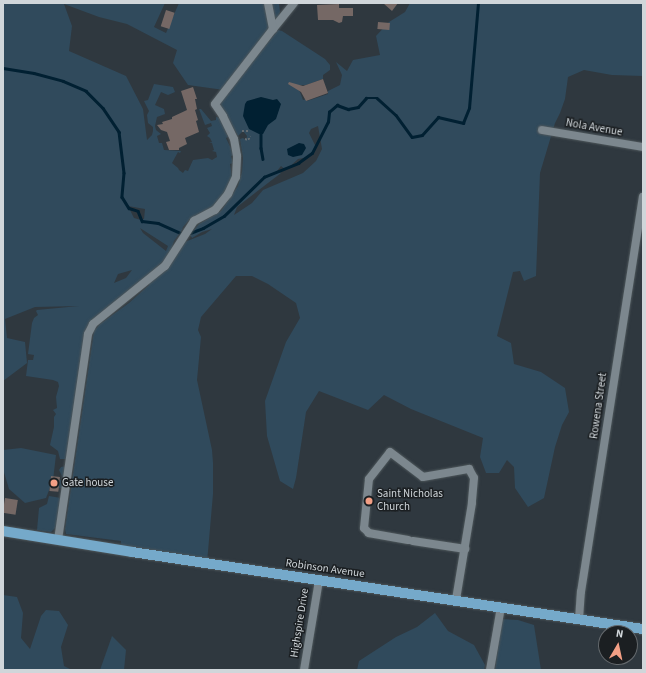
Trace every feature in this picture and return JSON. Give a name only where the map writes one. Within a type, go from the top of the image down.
[{"type":"main road","name":"Robinson Avenue","points":[[3,532],[643,629]]},
{"type":"street","points":[[268,3],[273,29]]},
{"type":"street","points":[[58,540],[88,334],[94,324],[165,266],[194,222],[215,210],[228,194],[236,177],[237,156],[234,139],[223,116],[215,104],[294,3]]},
{"type":"street","name":"Nola Avenue","points":[[542,130],[643,148]]},
{"type":"street","name":"Rowena Street","points":[[579,619],[643,197]]},
{"type":"street","points":[[456,600],[465,549],[472,503],[474,478],[469,469],[424,477],[390,452],[369,479],[364,528],[369,533],[465,549]]},
{"type":"street","name":"Highspire Drive","points":[[304,670],[319,580]]},
{"type":"street","points":[[490,670],[501,607]]},
{"type":"path","points":[[242,131],[248,131]]},
{"type":"path","points":[[245,139],[248,140],[250,136]]},
{"type":"shaded area","points":[[3,3],[165,3],[154,27],[166,33],[179,3],[279,3],[280,12],[276,25],[224,90],[188,85],[173,63],[177,50],[127,24],[99,17],[64,4],[72,26],[69,51],[126,76],[143,109],[147,140],[152,135],[153,127],[148,123],[147,115],[149,111],[144,101],[148,100],[154,84],[173,87],[175,92],[168,95],[161,92],[155,105],[164,109],[165,114],[157,117],[155,126],[156,130],[161,134],[157,136],[159,143],[162,143],[164,150],[181,151],[180,153],[178,152],[172,163],[183,173],[185,170],[188,171],[193,160],[208,158],[212,160],[217,157],[216,152],[212,151],[214,150],[212,143],[209,143],[212,142],[207,136],[210,133],[207,128],[212,126],[211,123],[205,125],[199,109],[201,109],[211,121],[216,120],[216,117],[221,118],[228,137],[226,138],[234,155],[231,156],[233,163],[230,164],[232,177],[223,195],[212,207],[190,219],[174,241],[172,247],[205,234],[212,229],[202,232],[192,238],[190,235],[199,224],[221,211],[238,186],[242,172],[243,158],[240,139],[243,138],[246,140],[247,136],[243,131],[238,136],[220,105],[221,100],[278,30],[282,31],[325,59],[330,65],[330,70],[323,75],[323,79],[306,85],[298,85],[296,87],[303,100],[306,99],[307,101],[328,94],[328,91],[340,85],[342,75],[336,62],[347,71],[353,60],[380,55],[376,36],[389,22],[405,12],[410,3],[643,3],[643,76],[612,75],[584,70],[568,77],[565,99],[555,123],[540,173],[536,276],[524,281],[520,271],[513,272],[497,336],[511,343],[514,364],[541,372],[565,388],[569,412],[562,425],[555,447],[544,498],[528,507],[515,488],[514,467],[507,460],[499,473],[486,473],[480,457],[483,438],[411,409],[384,395],[368,410],[319,391],[306,412],[293,489],[280,481],[267,436],[265,401],[286,342],[300,318],[296,303],[268,284],[252,276],[236,276],[201,317],[198,330],[201,337],[197,380],[212,450],[213,463],[213,494],[207,563],[120,550],[121,541],[66,534],[65,529],[94,331],[100,324],[129,303],[149,285],[150,278],[166,259],[88,326],[67,459],[60,459],[58,451],[50,445],[54,427],[54,417],[56,414],[53,410],[57,408],[56,397],[59,386],[58,382],[26,376],[28,360],[33,360],[34,355],[28,354],[32,323],[34,318],[38,315],[36,311],[79,306],[35,307],[5,319],[7,338],[25,342],[27,363],[3,381]],"holes":[[[318,126],[322,149],[316,161],[303,173],[263,190],[252,203],[234,215],[237,207],[281,173],[277,171],[281,166],[286,170],[298,159],[308,157],[316,147],[309,133],[311,129]],[[128,206],[145,209],[144,219],[141,220],[134,218]],[[140,228],[168,246],[166,251],[143,233]],[[132,270],[126,278],[114,283],[118,274]]]},
{"type":"shaded area","points":[[261,97],[273,100],[277,99],[281,104],[276,119],[268,125],[263,134],[259,134],[249,129],[243,116],[247,101]]},
{"type":"shaded area","points":[[299,143],[304,144],[306,148],[302,155],[293,157],[288,155],[287,149]]},
{"type":"shaded area","points":[[21,448],[56,455],[53,480],[46,498],[25,503],[9,489],[3,469],[3,450]]},
{"type":"shaded area","points":[[67,466],[63,488],[58,488],[60,480],[63,478],[59,470],[61,467]]},
{"type":"shaded area","points":[[49,496],[61,498],[56,527],[51,532],[37,530],[39,508],[47,504]]},
{"type":"shaded area","points":[[3,595],[17,597],[23,613],[21,638],[30,649],[41,616],[46,610],[59,611],[68,625],[61,647],[64,666],[72,670],[3,670]]},
{"type":"shaded area","points":[[435,613],[448,631],[474,645],[485,665],[484,670],[357,670],[359,661],[396,637],[417,627]]},
{"type":"shaded area","points":[[502,619],[518,620],[534,625],[541,670],[495,670]]},
{"type":"shaded area","points":[[112,636],[126,650],[124,670],[100,670]]},
{"type":"building","points":[[383,3],[398,3],[392,11]]},
{"type":"building","points":[[339,4],[339,8],[353,8],[353,16],[343,16],[342,22],[339,23],[333,20],[318,20],[317,5]]},
{"type":"building","points":[[166,10],[175,13],[169,29],[161,26]]},
{"type":"building","points":[[378,22],[390,23],[389,30],[377,29]]},
{"type":"building","points":[[323,79],[328,93],[306,101],[301,92],[288,84],[289,82],[303,86]]},
{"type":"building","points":[[193,87],[197,99],[195,99],[197,109],[195,110],[199,132],[185,138],[187,144],[179,148],[179,150],[169,150],[166,142],[170,141],[167,132],[161,130],[157,125],[163,124],[162,122],[172,119],[172,117],[187,110],[181,91]]},
{"type":"building","name":"Gate house","points":[[51,476],[60,477],[58,492],[49,491]]},
{"type":"building","points":[[5,498],[18,500],[15,515],[3,513]]},
{"type":"waterway","points":[[190,233],[203,228],[224,216],[264,177],[298,163],[312,153],[328,122],[329,112],[337,105],[348,109],[358,107],[366,98],[377,98],[396,115],[412,137],[422,135],[438,117],[463,123],[469,108],[478,3]]},
{"type":"waterway","points":[[3,68],[34,73],[63,81],[86,91],[103,108],[119,132],[124,173],[122,197],[129,208],[138,211],[142,221],[158,223],[183,234]]},
{"type":"waterway","points":[[261,133],[263,159]]},
{"type":"place","name":"Gate house","points":[[54,483]]},
{"type":"place","name":"Saint Nicholas Church","points":[[369,501]]}]
